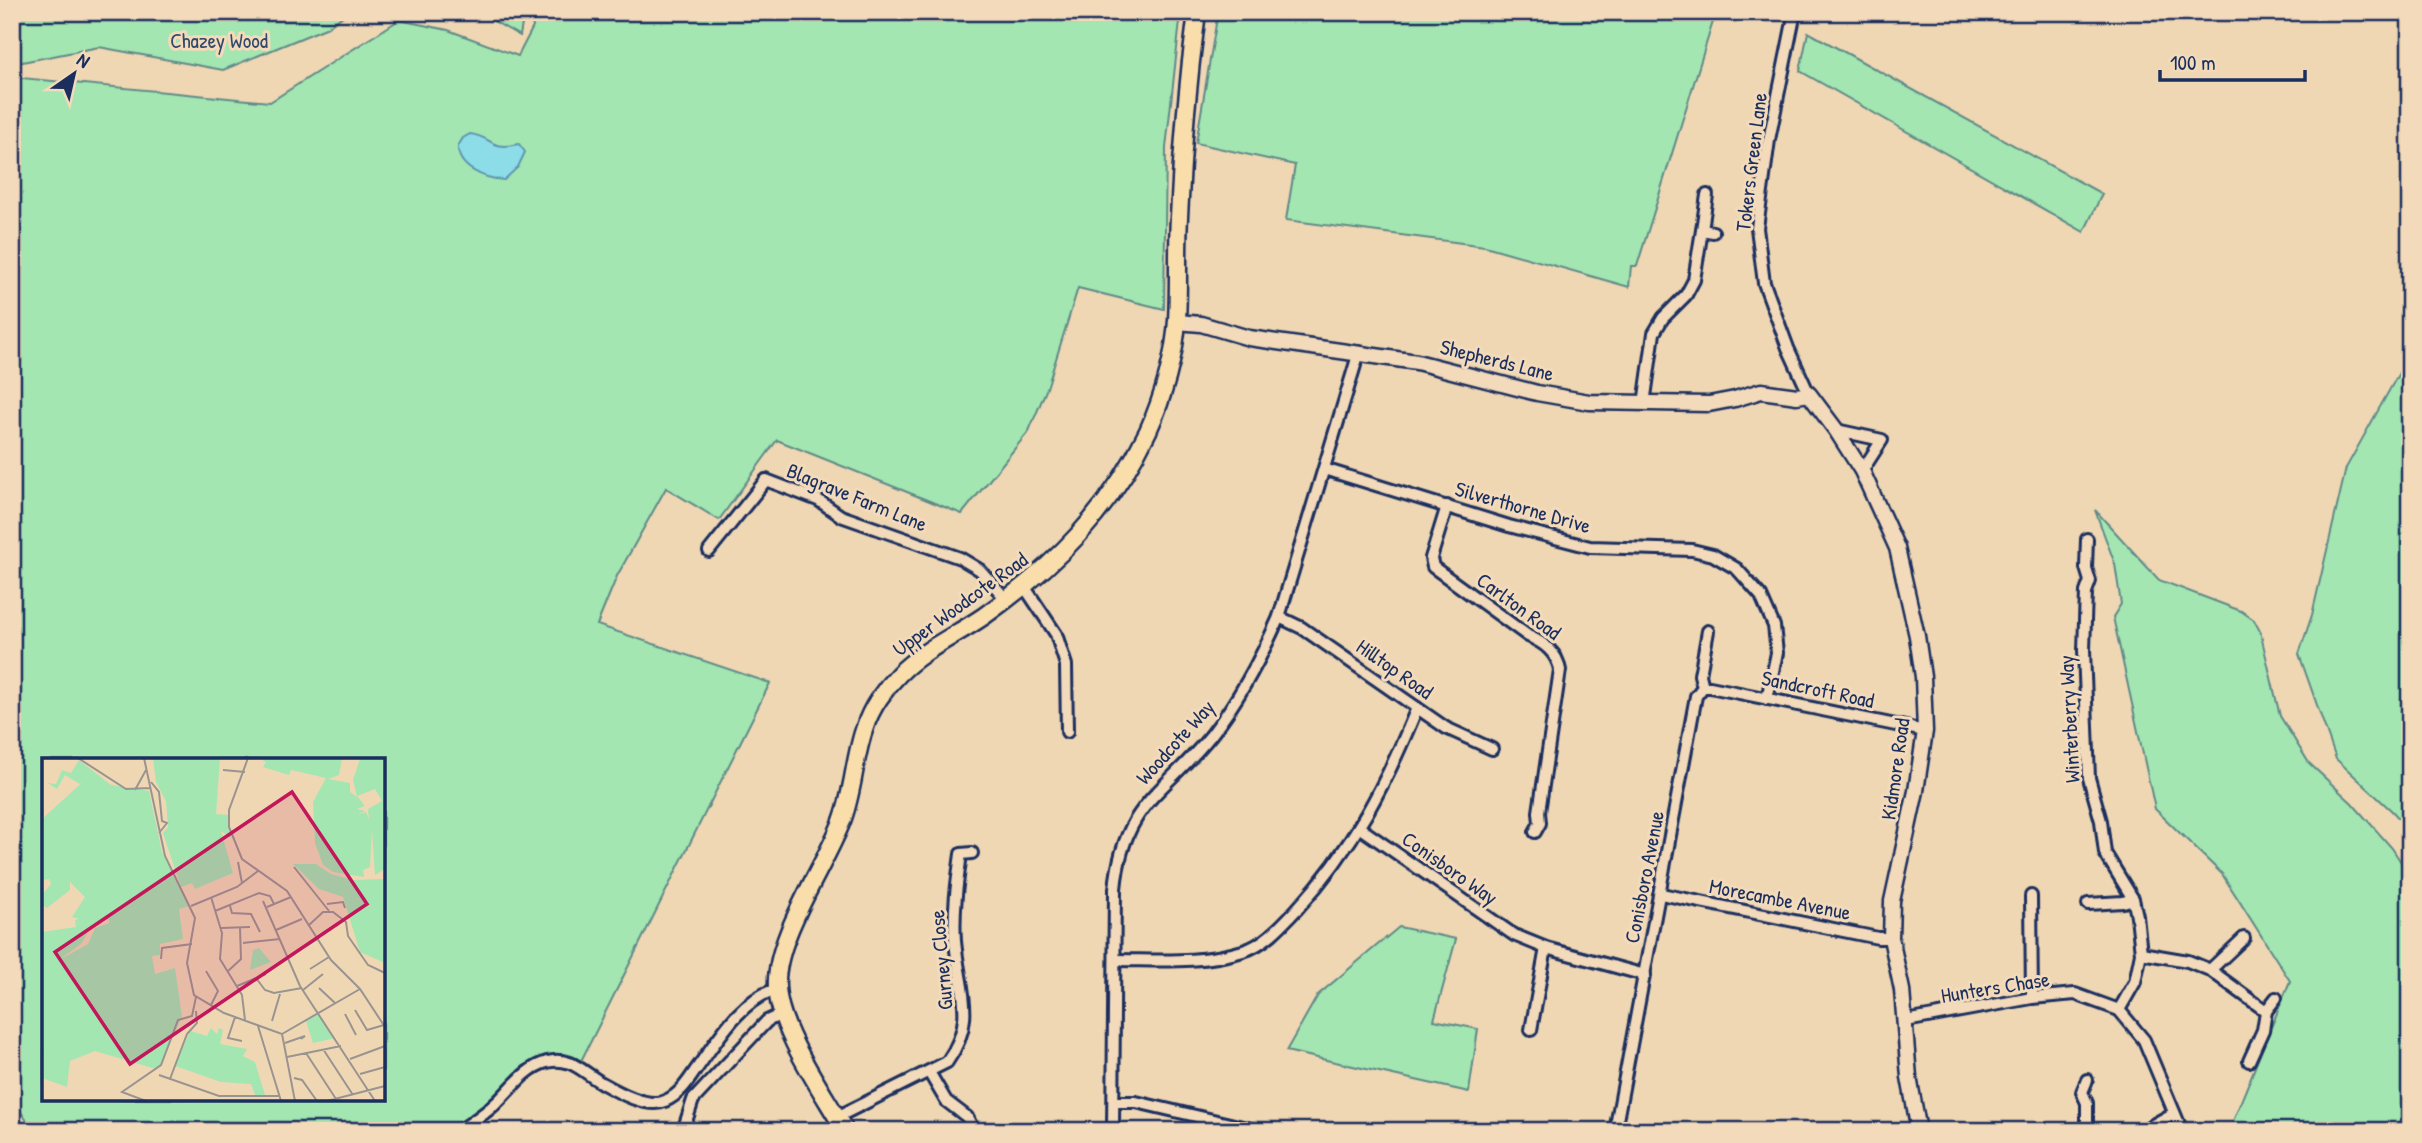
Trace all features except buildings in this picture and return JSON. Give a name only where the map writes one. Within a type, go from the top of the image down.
[{"type":"main road","name":"Upper Woodcote Road","points":[[841,1124],[782,1014],[777,989],[778,960],[842,820],[851,794],[864,728],[876,703],[896,676],[918,656],[982,617],[1058,559],[1107,502],[1150,426],[1164,384],[1177,321],[1177,254],[1186,106],[1197,12]]},
{"type":"street","name":"Tokers Green Lane","points":[[1795,12],[1769,140],[1757,228],[1764,283],[1788,348],[1809,394]]},
{"type":"street","points":[[1644,404],[1654,333],[1695,280],[1708,231],[1707,195]]},
{"type":"street","name":"Shepherds Lane","points":[[1177,321],[1201,324],[1250,338],[1418,362],[1537,393],[1576,400],[1709,404],[1760,391],[1797,396],[1809,394]]},
{"type":"street","name":"Woodcote Way","points":[[1113,1131],[1115,889],[1118,861],[1128,830],[1149,798],[1210,736],[1262,656],[1279,617],[1359,352]]},
{"type":"street","name":"Kidmore Road","points":[[1809,394],[1836,430],[1861,471],[1897,548],[1919,649],[1925,731],[1916,792],[1892,901],[1891,938],[1906,1021],[1909,1077],[1919,1131]]},
{"type":"street","points":[[1836,430],[1882,440],[1861,471]]},
{"type":"street","name":"Silverthorne Drive","points":[[1324,469],[1509,526],[1590,547],[1692,550],[1713,555],[1737,569],[1761,596],[1774,626],[1777,653],[1767,699]]},
{"type":"street","name":"Blagrave Farm Lane","points":[[709,551],[766,480],[818,500],[841,516],[960,558],[980,570],[1006,599]]},
{"type":"street","name":"Carlton Road","points":[[1447,506],[1432,558],[1433,567],[1528,636],[1544,643],[1559,661],[1560,670],[1539,812],[1540,823],[1535,832]]},
{"type":"street","name":"Winterberry Way","points":[[2087,539],[2086,568],[2090,581],[2085,592],[2084,650],[2089,778],[2101,821],[2105,853],[2133,899],[2141,953],[2135,982],[2119,1010]]},
{"type":"street","points":[[1024,586],[1056,634],[1066,665],[1067,732]]},
{"type":"street","name":"Hilltop Road","points":[[1279,617],[1301,628],[1446,728],[1492,749]]},
{"type":"street","name":"Conisboro Avenue","points":[[1615,1131],[1696,696],[1703,687],[1700,676],[1708,631]]},
{"type":"street","name":"Sandcroft Road","points":[[1703,687],[1925,731]]},
{"type":"street","points":[[1115,960],[1200,960],[1245,951],[1279,929],[1325,879],[1360,828],[1392,770],[1417,708]]},
{"type":"street","points":[[1066,715],[1079,714]]},
{"type":"street","name":"Conisboro Way","points":[[1360,828],[1442,887],[1519,937],[1546,948],[1645,975]]},
{"type":"street","name":"Gurney Close","points":[[841,1124],[947,1062],[957,1047],[964,1027],[965,1009],[955,940],[955,895],[962,852]]},
{"type":"street","name":"Morecambe Avenue","points":[[1661,894],[1878,938],[1891,938]]},
{"type":"street","points":[[2031,896],[2032,998]]},
{"type":"street","points":[[2088,904],[2133,899]]},
{"type":"street","points":[[2210,970],[2244,938]]},
{"type":"street","points":[[1531,1030],[1546,948]]},
{"type":"street","points":[[2141,953],[2188,961],[2210,970],[2266,1011]]},
{"type":"street","points":[[459,1131],[493,1106],[520,1078],[550,1061],[566,1061],[576,1065],[600,1082],[626,1094],[654,1103],[665,1101],[683,1088],[724,1030],[754,999],[777,989]]},
{"type":"street","name":"Hunters Chase","points":[[1906,1021],[2032,998],[2075,994],[2119,1010]]},
{"type":"street","points":[[2249,1061],[2263,1030],[2266,1011],[2276,998]]},
{"type":"street","points":[[2119,1010],[2144,1040],[2182,1131]]},
{"type":"street","points":[[683,1131],[693,1100],[767,1021],[782,1014]]},
{"type":"street","points":[[929,1072],[946,1101],[967,1118],[974,1131]]},
{"type":"street","points":[[2087,1080],[2082,1091],[2087,1104],[2087,1131]]},
{"type":"street","points":[[683,1088],[693,1100]]},
{"type":"street","points":[[1115,1102],[1136,1102],[1260,1131]]},
{"type":"street","points":[[2142,1131],[2174,1113]]},
{"type":"green space","name":"Chazey Wood","points":[[12,12],[348,12],[328,27],[223,70],[99,47],[12,64]]},
{"type":"green space","points":[[478,12],[524,12],[520,36]]},
{"type":"green space","points":[[530,12],[1181,12],[1166,148],[1164,309],[1078,288],[1047,388],[1029,431],[962,514],[777,440],[719,520],[666,488],[617,576],[597,625],[770,683],[581,1061],[568,1055],[543,1059],[520,1075],[490,1104],[448,1131],[34,1131],[12,1099],[12,77],[270,102],[399,20],[448,30],[518,56],[533,27]]},
{"type":"green space","points":[[1218,12],[1716,12],[1637,266],[1631,266],[1629,287],[1485,246],[1286,220],[1295,165],[1196,143]]},
{"type":"green space","points":[[1808,32],[2102,194],[2084,232],[1800,71]]},
{"type":"green space","points":[[2410,353],[2410,831],[2336,759],[2299,654],[2312,615],[2346,468]]},
{"type":"green space","points":[[2095,510],[2159,580],[2241,611],[2254,620],[2260,631],[2280,716],[2309,763],[2352,803],[2392,848],[2410,876],[2410,1131],[2229,1131],[2290,981],[2222,874],[2155,809],[2113,617],[2121,604],[2115,564]]},
{"type":"green space","points":[[1399,927],[1456,939],[1434,1020],[1478,1029],[1469,1092],[1286,1051],[1318,995]]},
{"type":"water","points":[[470,134],[497,145],[519,144],[525,152],[518,167],[504,180],[474,171],[462,160],[458,146],[463,138]]}]
